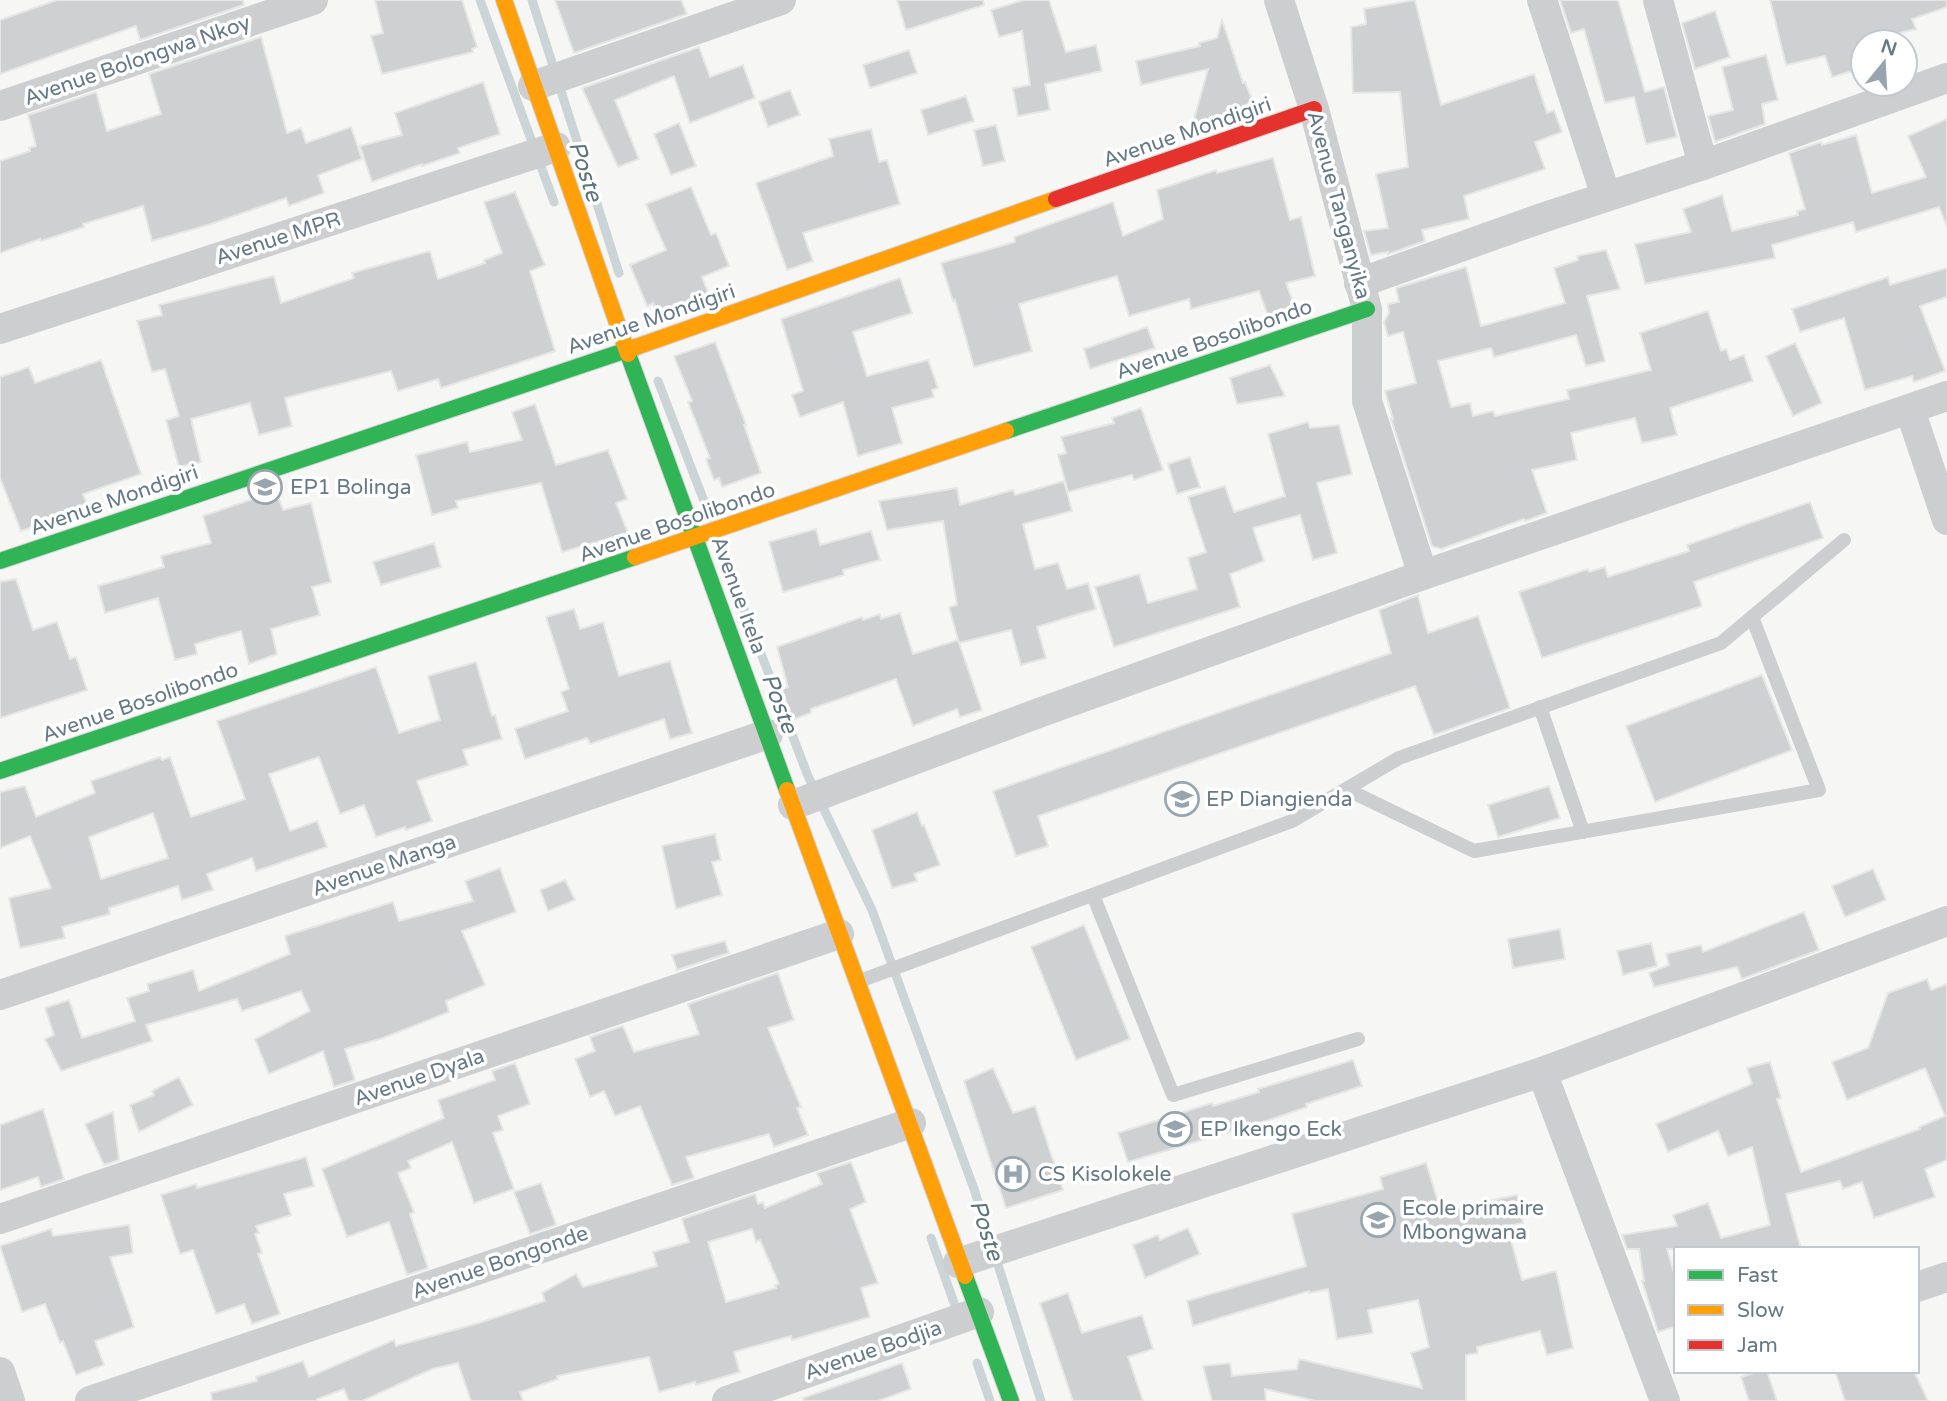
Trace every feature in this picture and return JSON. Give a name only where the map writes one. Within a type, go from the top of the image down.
[{"type":"street","name":"Avenue Bolongwa Nkoy","points":[[0,106],[313,0]]},
{"type":"street","name":"Avenue Itela","points":[[504,0],[626,350],[768,734],[856,983],[911,1123],[958,1263],[1011,1401]]},
{"type":"street","points":[[533,86],[781,0]]},
{"type":"street","name":"Avenue Tanganyika","points":[[1279,0],[1314,109],[1363,296],[1367,401],[1423,575]]},
{"type":"street","points":[[1542,0],[1606,196]]},
{"type":"street","points":[[1658,0],[1703,165]]},
{"type":"street","points":[[1363,296],[1606,196],[1703,165],[1947,78]]},
{"type":"street","name":"Avenue Mondigiri","points":[[0,561],[626,350],[1314,109]]},
{"type":"street","name":"Avenue MPR","points":[[0,329],[556,147]]},
{"type":"street","name":"Avenue Bosolibondo","points":[[0,771],[695,538],[1363,296]]},
{"type":"street","points":[[793,805],[1047,710],[1423,575],[1947,396]]},
{"type":"street","points":[[1909,410],[1947,520]]},
{"type":"street","name":"Avenue Manga","points":[[0,995],[768,734]]},
{"type":"street","points":[[958,1263],[1542,1072],[1947,921]]},
{"type":"street","name":"Avenue Dyala","points":[[0,1219],[839,934]]},
{"type":"street","points":[[1542,1072],[1666,1382]]},
{"type":"street","name":"Avenue Bongonde","points":[[90,1401],[911,1123]]},
{"type":"street","points":[[1919,1286],[1947,1277]]},
{"type":"street","name":"Avenue Bodjia","points":[[727,1401],[979,1312]]},
{"type":"street","points":[[0,1372],[10,1401]]},
{"type":"lane","points":[[856,983],[1292,821],[1399,758],[1721,643],[1844,540]]},
{"type":"lane","points":[[1346,789],[1474,851],[1819,790],[1752,617]]},
{"type":"lane","points":[[1541,707],[1583,832]]},
{"type":"lane","points":[[1093,895],[1173,1095],[1358,1039]]},
{"type":"building","points":[[57,0],[243,0],[244,5],[140,40],[136,26],[0,74],[0,20]]},
{"type":"building","points":[[375,0],[462,0],[477,47],[472,49],[473,52],[382,74],[371,36],[383,33]]},
{"type":"building","points":[[555,0],[681,0],[687,14],[574,53]]},
{"type":"building","points":[[897,0],[983,0],[984,5],[906,30]]},
{"type":"building","points":[[1024,0],[1049,0],[1066,52],[1096,45],[1102,71],[1045,84],[1050,110],[1018,116],[1013,88],[1030,85],[1022,31],[999,37],[991,10]]},
{"type":"building","points":[[1415,0],[1441,105],[1534,74],[1547,113],[1554,110],[1562,132],[1535,142],[1545,169],[1464,196],[1469,219],[1422,230],[1425,241],[1388,254],[1371,255],[1364,231],[1388,228],[1376,174],[1408,167],[1400,92],[1353,93],[1351,27],[1366,24],[1364,9]]},
{"type":"building","points":[[1560,0],[1618,0],[1645,92],[1664,87],[1677,137],[1646,144],[1634,97],[1605,103],[1584,29],[1571,33]]},
{"type":"building","points":[[1770,0],[1947,0],[1947,7],[1912,19],[1916,28],[1849,28],[1849,72],[1832,77],[1825,56],[1786,65]]},
{"type":"building","points":[[1715,11],[1730,57],[1695,69],[1682,23]]},
{"type":"building","points":[[1222,20],[1243,83],[1245,82],[1255,107],[1201,125],[1193,123],[1208,69],[1141,85],[1136,61],[1200,46],[1199,43],[1217,38]]},
{"type":"building","points":[[261,37],[287,133],[301,128],[306,143],[351,127],[362,159],[318,175],[324,193],[289,206],[286,198],[152,241],[143,206],[0,253],[0,161],[30,151],[29,148],[36,146],[28,115],[96,92],[107,131],[161,114],[149,74]]},
{"type":"building","points":[[699,47],[710,77],[743,65],[755,98],[690,123],[674,76],[615,100],[639,159],[618,167],[582,88]]},
{"type":"building","points":[[909,50],[917,73],[870,88],[863,65]]},
{"type":"building","points":[[1766,55],[1778,100],[1762,104],[1765,124],[1715,142],[1708,116],[1733,110],[1722,67]]},
{"type":"building","points":[[483,82],[500,134],[458,148],[460,153],[372,182],[360,146],[402,135],[395,113]]},
{"type":"building","points":[[790,90],[800,115],[768,127],[759,102]]},
{"type":"building","points":[[966,96],[974,121],[928,135],[921,110]]},
{"type":"building","points":[[1947,119],[1947,227],[1939,207],[1856,232],[1853,222],[1772,245],[1775,258],[1645,284],[1635,244],[1691,232],[1683,209],[1722,195],[1732,231],[1798,215],[1797,211],[1805,209],[1789,153],[1821,142],[1822,145],[1856,135],[1872,193],[1926,177],[1908,136]]},
{"type":"building","points":[[679,123],[696,166],[671,175],[654,134]]},
{"type":"building","points":[[996,125],[1005,161],[983,166],[974,130]]},
{"type":"building","points":[[871,129],[879,162],[887,160],[900,204],[803,233],[813,261],[787,270],[756,183],[833,156],[829,139]]},
{"type":"building","points":[[1273,158],[1290,220],[1301,217],[1315,276],[1286,283],[1296,310],[1269,319],[1259,291],[1191,309],[1189,299],[1129,316],[1117,276],[1019,304],[1032,351],[974,367],[955,300],[953,301],[941,263],[1015,242],[1014,237],[1113,202],[1123,236],[1163,219],[1157,190],[1216,170],[1217,173]]},
{"type":"building","points":[[691,187],[711,235],[716,233],[729,266],[702,277],[710,298],[658,316],[653,303],[647,306],[630,265],[666,250],[646,204]]},
{"type":"building","points":[[515,192],[545,265],[530,271],[555,351],[441,388],[438,379],[398,391],[391,371],[285,398],[292,426],[259,435],[250,403],[191,419],[201,462],[179,467],[166,420],[179,416],[165,369],[152,372],[137,321],[162,315],[159,305],[274,276],[281,303],[354,278],[352,273],[430,251],[438,279],[485,263],[484,260],[502,253],[484,202]]},
{"type":"building","points":[[1606,250],[1620,289],[1587,296],[1605,361],[1586,366],[1576,335],[1494,357],[1491,348],[1438,361],[1451,407],[1470,403],[1473,416],[1493,411],[1495,416],[1569,399],[1567,390],[1651,370],[1640,333],[1708,311],[1721,351],[1726,349],[1730,360],[1744,355],[1753,381],[1670,408],[1677,435],[1642,443],[1635,418],[1571,433],[1577,460],[1532,470],[1547,513],[1441,549],[1432,546],[1391,419],[1385,391],[1416,383],[1403,332],[1388,336],[1384,322],[1389,313],[1388,304],[1399,302],[1396,288],[1466,267],[1481,326],[1565,303],[1554,268],[1578,260],[1577,256]]},
{"type":"building","points":[[1947,268],[1947,297],[1920,306],[1945,371],[1914,382],[1912,376],[1865,390],[1844,318],[1800,332],[1792,309],[1888,277],[1890,285]]},
{"type":"building","points":[[900,278],[912,313],[853,332],[867,376],[928,360],[938,388],[932,390],[934,397],[892,408],[902,443],[858,456],[843,402],[800,417],[792,395],[803,391],[781,319]]},
{"type":"building","points":[[1147,327],[1155,348],[1090,369],[1084,349]]},
{"type":"building","points":[[715,342],[761,473],[722,487],[719,478],[714,480],[706,459],[710,458],[688,402],[692,401],[674,356]]},
{"type":"building","points":[[1795,343],[1822,403],[1793,416],[1766,356]]},
{"type":"building","points":[[101,360],[141,474],[83,494],[88,508],[21,531],[0,478],[0,377],[29,367],[35,383]]},
{"type":"building","points":[[1270,365],[1285,396],[1237,404],[1230,378]]},
{"type":"building","points":[[535,404],[556,465],[608,450],[627,499],[616,503],[628,533],[562,552],[541,483],[456,501],[458,508],[432,515],[416,455],[467,442],[470,452],[522,440],[512,412]]},
{"type":"building","points":[[1141,408],[1163,470],[1134,480],[1132,475],[1068,492],[1058,455],[1066,453],[1061,437],[1114,423],[1112,418]]},
{"type":"building","points":[[1308,422],[1310,428],[1339,425],[1352,474],[1317,483],[1337,553],[1313,560],[1300,515],[1253,528],[1264,561],[1230,574],[1240,607],[1114,647],[1095,587],[1139,574],[1148,603],[1197,589],[1188,558],[1206,552],[1188,497],[1225,486],[1234,512],[1285,496],[1268,434]]},
{"type":"building","points":[[1190,457],[1200,487],[1177,494],[1168,464]]},
{"type":"building","points":[[1064,481],[1072,511],[1023,524],[1035,569],[1058,563],[1067,589],[1088,583],[1096,609],[1037,627],[1046,658],[1021,665],[1011,630],[959,643],[949,607],[957,605],[943,521],[887,530],[879,501],[957,488],[960,505],[1013,490],[1015,495]]},
{"type":"building","points":[[276,491],[283,510],[311,503],[331,582],[312,587],[320,615],[271,629],[277,654],[249,664],[241,631],[195,644],[197,654],[175,660],[158,598],[105,613],[98,586],[164,567],[161,556],[211,543],[203,516]]},
{"type":"building","points":[[1810,502],[1823,538],[1694,582],[1702,606],[1542,658],[1519,592],[1588,569],[1589,572],[1605,567],[1608,577],[1689,551],[1687,545]]},
{"type":"building","points":[[816,529],[820,545],[871,531],[880,560],[843,570],[844,575],[783,592],[769,542]]},
{"type":"building","points":[[434,543],[441,567],[381,585],[373,562]]},
{"type":"building","points":[[16,579],[33,630],[57,622],[70,659],[76,657],[87,690],[0,718],[0,582]]},
{"type":"building","points":[[1418,595],[1428,633],[1478,616],[1510,708],[1434,735],[1415,686],[1038,816],[1048,846],[1016,856],[993,791],[1391,653],[1379,610]]},
{"type":"building","points":[[574,609],[580,629],[603,622],[619,676],[670,661],[692,733],[670,739],[664,719],[590,744],[587,738],[525,759],[515,729],[568,711],[561,692],[569,689],[546,617]]},
{"type":"building","points":[[900,613],[913,654],[958,640],[982,710],[960,717],[957,709],[913,726],[896,679],[811,709],[811,713],[792,720],[782,689],[788,687],[777,647],[862,617],[863,620],[880,614],[881,619]]},
{"type":"building","points":[[476,662],[492,716],[495,715],[502,739],[463,750],[468,765],[417,781],[432,821],[376,837],[364,805],[340,814],[319,757],[269,774],[290,831],[317,821],[327,847],[256,871],[252,858],[207,874],[213,890],[182,900],[178,886],[109,908],[110,914],[62,927],[65,938],[20,948],[9,898],[51,888],[30,836],[0,848],[0,792],[25,786],[36,817],[95,793],[91,781],[160,757],[162,760],[170,757],[191,817],[245,799],[217,721],[376,667],[399,733],[440,720],[428,676]],"holes":[[[153,813],[168,858],[101,879],[89,837]]]},
{"type":"building","points":[[1762,675],[1792,750],[1655,802],[1626,726]]},
{"type":"building","points":[[1549,786],[1560,818],[1498,837],[1488,805]]},
{"type":"building","points":[[917,812],[940,865],[914,874],[917,881],[892,888],[872,830]]},
{"type":"building","points":[[715,834],[721,860],[712,862],[722,895],[676,909],[662,846]]},
{"type":"building","points":[[500,868],[516,912],[462,931],[485,985],[446,1001],[449,1012],[383,1038],[345,1049],[355,1080],[334,1087],[323,1051],[269,1074],[255,1039],[310,1011],[301,991],[242,1011],[237,999],[146,1025],[152,1041],[61,1071],[45,1039],[54,1035],[45,1008],[69,1000],[82,1038],[135,1021],[127,998],[149,991],[147,984],[193,970],[199,991],[290,954],[285,936],[393,902],[399,921],[473,901],[465,881]]},
{"type":"building","points":[[1873,869],[1886,900],[1845,917],[1832,886]]},
{"type":"building","points":[[565,880],[575,900],[548,911],[540,890]]},
{"type":"building","points":[[1804,912],[1819,950],[1742,979],[1737,967],[1654,987],[1649,973],[1669,965],[1666,954],[1701,945],[1703,952]]},
{"type":"building","points":[[1084,925],[1130,1039],[1076,1060],[1031,947]]},
{"type":"building","points":[[1560,929],[1565,959],[1513,968],[1508,939]]},
{"type":"building","points":[[725,941],[729,953],[677,970],[672,955]]},
{"type":"building","points":[[1651,943],[1657,966],[1623,975],[1617,951]]},
{"type":"building","points":[[778,973],[794,1020],[768,1028],[801,1107],[797,1108],[808,1135],[774,1147],[769,1134],[686,1157],[694,1178],[672,1185],[640,1106],[615,1116],[604,1091],[590,1097],[575,1059],[595,1051],[590,1037],[623,1026],[634,1052],[699,1034],[688,1004]]},
{"type":"building","points":[[1927,979],[1931,990],[1947,984],[1947,1160],[1925,1169],[1935,1197],[1874,1218],[1862,1182],[1843,1189],[1840,1181],[1786,1194],[1800,1247],[1667,1249],[1674,1273],[1674,1327],[1658,1332],[1642,1281],[1639,1249],[1627,1249],[1622,1235],[1677,1226],[1673,1215],[1708,1203],[1721,1238],[1770,1225],[1752,1147],[1728,1156],[1718,1131],[1668,1152],[1656,1124],[1752,1084],[1747,1068],[1770,1062],[1781,1098],[1777,1099],[1801,1172],[1920,1129],[1919,1127],[1945,1116],[1925,1068],[1847,1100],[1832,1062],[1868,1048],[1888,993]]},
{"type":"building","points":[[1353,1060],[1362,1086],[1306,1104],[1307,1107],[1266,1121],[1128,1162],[1118,1133],[1212,1103],[1213,1106],[1259,1092],[1258,1089]]},
{"type":"building","points":[[515,1063],[530,1104],[498,1116],[503,1130],[493,1133],[514,1189],[474,1203],[452,1142],[408,1161],[411,1168],[398,1173],[414,1212],[410,1214],[428,1268],[407,1275],[389,1222],[347,1237],[322,1169],[444,1118],[438,1100],[495,1080],[492,1071]]},
{"type":"building","points":[[993,1068],[1013,1113],[1035,1106],[1063,1190],[1006,1208],[964,1081]]},
{"type":"building","points":[[179,1077],[193,1105],[139,1132],[130,1105],[154,1095],[152,1091]]},
{"type":"building","points":[[43,1109],[64,1179],[41,1187],[38,1177],[0,1190],[0,1125]]},
{"type":"building","points":[[113,1112],[119,1160],[104,1165],[85,1124]]},
{"type":"building","points":[[306,1157],[314,1186],[284,1194],[291,1215],[256,1226],[259,1233],[255,1234],[262,1253],[258,1254],[280,1314],[252,1324],[244,1304],[216,1314],[193,1250],[180,1254],[161,1195],[196,1184],[197,1188]]},
{"type":"building","points":[[851,1162],[866,1202],[850,1209],[878,1283],[861,1288],[870,1317],[792,1340],[791,1336],[734,1352],[740,1372],[659,1392],[649,1357],[557,1376],[558,1379],[520,1392],[523,1401],[471,1401],[458,1363],[432,1369],[362,1401],[349,1401],[344,1389],[317,1399],[318,1401],[212,1401],[211,1393],[257,1381],[256,1377],[303,1361],[309,1377],[394,1340],[396,1346],[545,1301],[542,1293],[576,1274],[583,1287],[657,1266],[653,1252],[689,1242],[682,1219],[755,1194],[758,1204],[763,1202],[765,1208],[822,1184],[817,1173]],"holes":[[[752,1229],[756,1242],[760,1240],[779,1284],[775,1285],[776,1288],[726,1302],[708,1242]]]},
{"type":"building","points":[[1426,1163],[1441,1211],[1517,1195],[1523,1223],[1507,1226],[1522,1280],[1556,1271],[1573,1348],[1547,1355],[1540,1331],[1477,1347],[1478,1353],[1466,1355],[1466,1401],[1316,1401],[1265,1389],[1266,1401],[1212,1401],[1203,1366],[1230,1363],[1232,1376],[1297,1369],[1299,1359],[1422,1388],[1411,1353],[1429,1347],[1418,1300],[1368,1310],[1373,1333],[1337,1339],[1328,1289],[1309,1291],[1193,1326],[1187,1301],[1306,1266],[1292,1214],[1383,1189],[1380,1177]]},
{"type":"building","points":[[541,1183],[556,1225],[530,1234],[514,1192]]},
{"type":"building","points":[[129,1225],[133,1253],[110,1257],[134,1327],[95,1341],[104,1365],[76,1375],[45,1304],[22,1312],[0,1246],[51,1229],[53,1236]]},
{"type":"building","points":[[1188,1228],[1200,1254],[1145,1278],[1133,1245],[1158,1235],[1160,1240]]},
{"type":"building","points":[[1068,1293],[1082,1333],[1142,1315],[1153,1349],[1128,1357],[1143,1401],[1073,1401],[1040,1303]]},
{"type":"building","points":[[902,1363],[911,1389],[878,1401],[804,1401],[803,1398]]},
{"type":"building","points":[[1768,1373],[1777,1401],[1749,1401],[1741,1377]]},
{"type":"building","points":[[1836,1373],[1915,1373],[1928,1401],[1845,1401]]},
{"type":"waterway","points":[[480,0],[554,202]]},
{"type":"waterway","name":"Poste","points":[[532,0],[619,273]]},
{"type":"waterway","name":"Poste","points":[[658,381],[712,522]]},
{"type":"waterway","name":"Poste","points":[[717,539],[808,776],[872,910],[974,1189],[1041,1401]]},
{"type":"waterway","points":[[931,1238],[958,1314]]},
{"type":"waterway","points":[[977,1363],[990,1401]]},
{"type":"traffic: fast","points":[[1006,431],[1367,309]]},
{"type":"traffic: fast","points":[[0,561],[636,347]]},
{"type":"traffic: fast","points":[[628,354],[787,790]]},
{"type":"traffic: fast","points":[[0,771],[635,557]]},
{"type":"traffic: fast","points":[[965,1276],[1011,1401]]},
{"type":"traffic: slow","points":[[504,0],[628,354]]},
{"type":"traffic: slow","points":[[636,347],[1056,199]]},
{"type":"traffic: slow","points":[[635,557],[1006,431]]},
{"type":"traffic: slow","points":[[787,790],[965,1276]]},
{"type":"traffic: jam","points":[[1056,199],[1314,109]]},
{"type":"place","name":"EP1 Bolinga","points":[[265,487]]},
{"type":"place","name":"EP Diangienda","points":[[1182,799]]},
{"type":"place","name":"EP Ikengo Eck","points":[[1175,1129]]},
{"type":"place","name":"CS Kisolokele","points":[[1013,1174]]},
{"type":"place","name":"Ecole primaire Mbongwana","points":[[1378,1220]]}]
